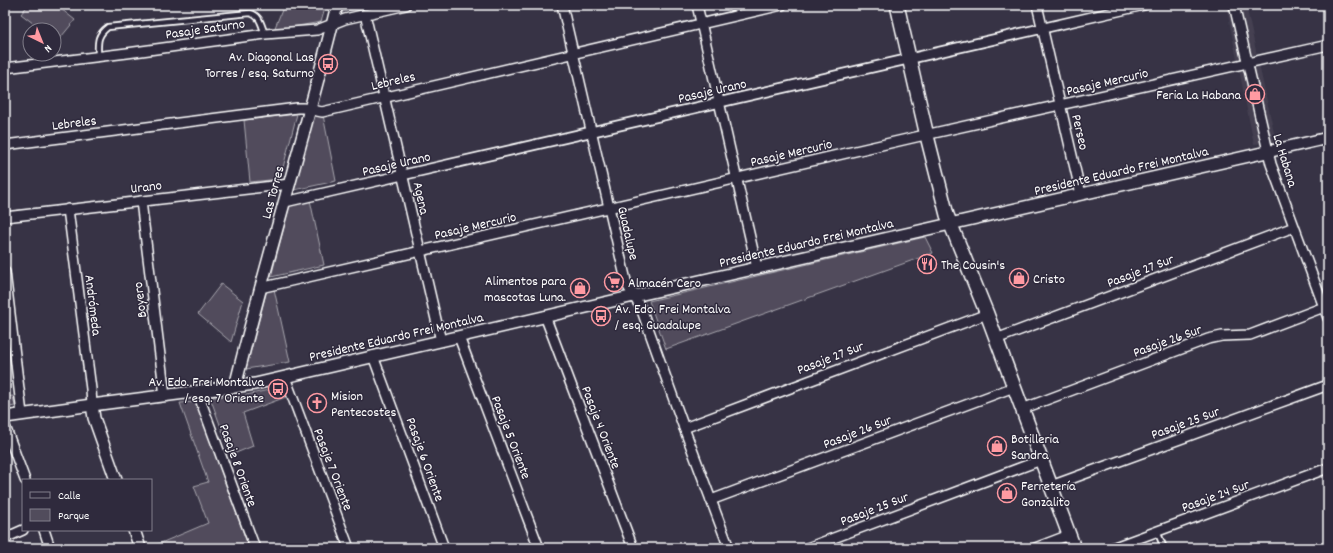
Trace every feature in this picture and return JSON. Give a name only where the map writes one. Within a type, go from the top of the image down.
[{"type":"main road","points":[[897,5],[927,136],[950,224],[987,314],[1074,548]]},
{"type":"street","name":"Las Torres","points":[[235,387],[260,288],[290,184],[337,5]]},
{"type":"street","name":"Pasaje Saturno","points":[[5,68],[264,34],[317,30],[345,19],[406,5]]},
{"type":"street","name":"Guadalupe","points":[[562,5],[627,285],[641,308],[729,548]]},
{"type":"street","points":[[697,5],[757,268]]},
{"type":"street","name":"Lebreles","points":[[5,145],[297,108],[322,112],[384,96],[782,5]]},
{"type":"street","name":"Perseo","points":[[1037,5],[1081,194]]},
{"type":"street","name":"Pasaje Urano","points":[[285,202],[1144,5]]},
{"type":"street","name":"La Habana","points":[[1234,5],[1267,152],[1328,318]]},
{"type":"street","name":"Agena","points":[[365,14],[440,341]]},
{"type":"street","name":"Pasaje Mercurio","points":[[260,288],[1328,45]]},
{"type":"street","name":"Presidente Eduardo Frei Montalva","points":[[5,418],[22,414],[92,404],[254,384],[545,316],[1328,138]]},
{"type":"street","name":"Urano","points":[[5,217],[290,184]]},
{"type":"street","name":"Boyero","points":[[141,201],[165,396]]},
{"type":"street","name":"Andrómeda","points":[[68,209],[92,404]]},
{"type":"street","name":"Pasaje 27 Sur","points":[[996,339],[1294,227]]},
{"type":"street","points":[[5,272],[9,335],[22,414]]},
{"type":"street","name":"Pasaje 26 Sur","points":[[1022,409],[1208,339],[1222,336],[1250,335],[1324,307]]},
{"type":"street","name":"Pasaje 27 Sur","points":[[684,428],[987,314]]},
{"type":"street","name":"Pasaje 4 Oriente","points":[[545,316],[633,548]]},
{"type":"street","name":"Pasaje 5 Oriente","points":[[459,336],[539,548]]},
{"type":"street","name":"Pasaje 6 Oriente","points":[[373,356],[444,548]]},
{"type":"street","name":"Pasaje 7 Oriente","points":[[285,377],[349,548]]},
{"type":"street","name":"Pasaje 25 Sur","points":[[1051,486],[1328,385]]},
{"type":"street","name":"Pasaje 26 Sur","points":[[711,500],[1014,387]]},
{"type":"street","name":"Pasaje 8 Oriente","points":[[197,391],[255,548]]},
{"type":"street","points":[[92,404],[94,418],[116,479]]},
{"type":"street","points":[[5,426],[25,479]]},
{"type":"street","name":"Pasaje 25 Sur","points":[[807,548],[1041,460]]},
{"type":"street","name":"Pasaje 24 Sur","points":[[1112,548],[1328,468]]},
{"type":"street","points":[[5,538],[22,530]]},
{"type":"street","points":[[44,531],[50,548]]},
{"type":"street","points":[[134,531],[140,548]]},
{"type":"street","points":[[1035,548],[1069,535]]},
{"type":"lane","points":[[98,57],[98,39],[102,32],[108,28],[254,14],[260,18],[264,34]]},
{"type":"lane","points":[[1158,531],[1164,548]]},
{"type":"shaded area","name":"Feria La Habana","points":[[1226,5],[1246,5],[1276,142],[1254,144]]},
{"type":"green space","points":[[28,5],[56,5],[75,20],[62,36],[62,22],[32,22],[21,14]]},
{"type":"green space","points":[[284,5],[326,5],[321,22],[274,30]]},
{"type":"green space","points":[[344,5],[374,5],[342,12]]},
{"type":"green space","points":[[297,114],[280,179],[250,182],[244,120]]},
{"type":"green space","points":[[323,115],[336,181],[294,190],[313,116]]},
{"type":"green space","points":[[310,200],[324,265],[271,277],[290,204]]},
{"type":"green space","points":[[925,237],[933,253],[666,349],[649,301]]},
{"type":"green space","points":[[221,284],[243,301],[231,342],[198,314]]},
{"type":"green space","points":[[274,289],[290,362],[246,369],[267,290]]},
{"type":"green space","points":[[282,387],[286,397],[243,413],[253,446],[231,455],[210,397],[242,396]]},
{"type":"green space","points":[[13,396],[15,406],[5,408],[5,397]]},
{"type":"green space","points":[[196,402],[249,548],[149,548],[208,523],[194,486],[208,482],[180,403]]},
{"type":"place","name":"Av. Diagonal Las Torres / esq. Saturno","points":[[328,64]]},
{"type":"place","name":"Feria La Habana","points":[[1255,94]]},
{"type":"place","name":"The Cousin's","points":[[927,264]]},
{"type":"place","name":"Cristo","points":[[1019,278]]},
{"type":"place","name":"Almacén Cero","points":[[614,282]]},
{"type":"place","name":"Alimentos para mascotas Luna.","points":[[580,288]]},
{"type":"place","name":"Av. Edo. Frei Montalva / esq. Guadalupe","points":[[601,316]]},
{"type":"place","name":"Av. Edo. Frei Montalva / esq. 7 Oriente","points":[[278,389]]},
{"type":"place","name":"Mision Pentecostes","points":[[317,403]]},
{"type":"place","name":"Botilleria Sandra","points":[[997,446]]},
{"type":"place","name":"Ferretería Gonzalito","points":[[1007,493]]}]
